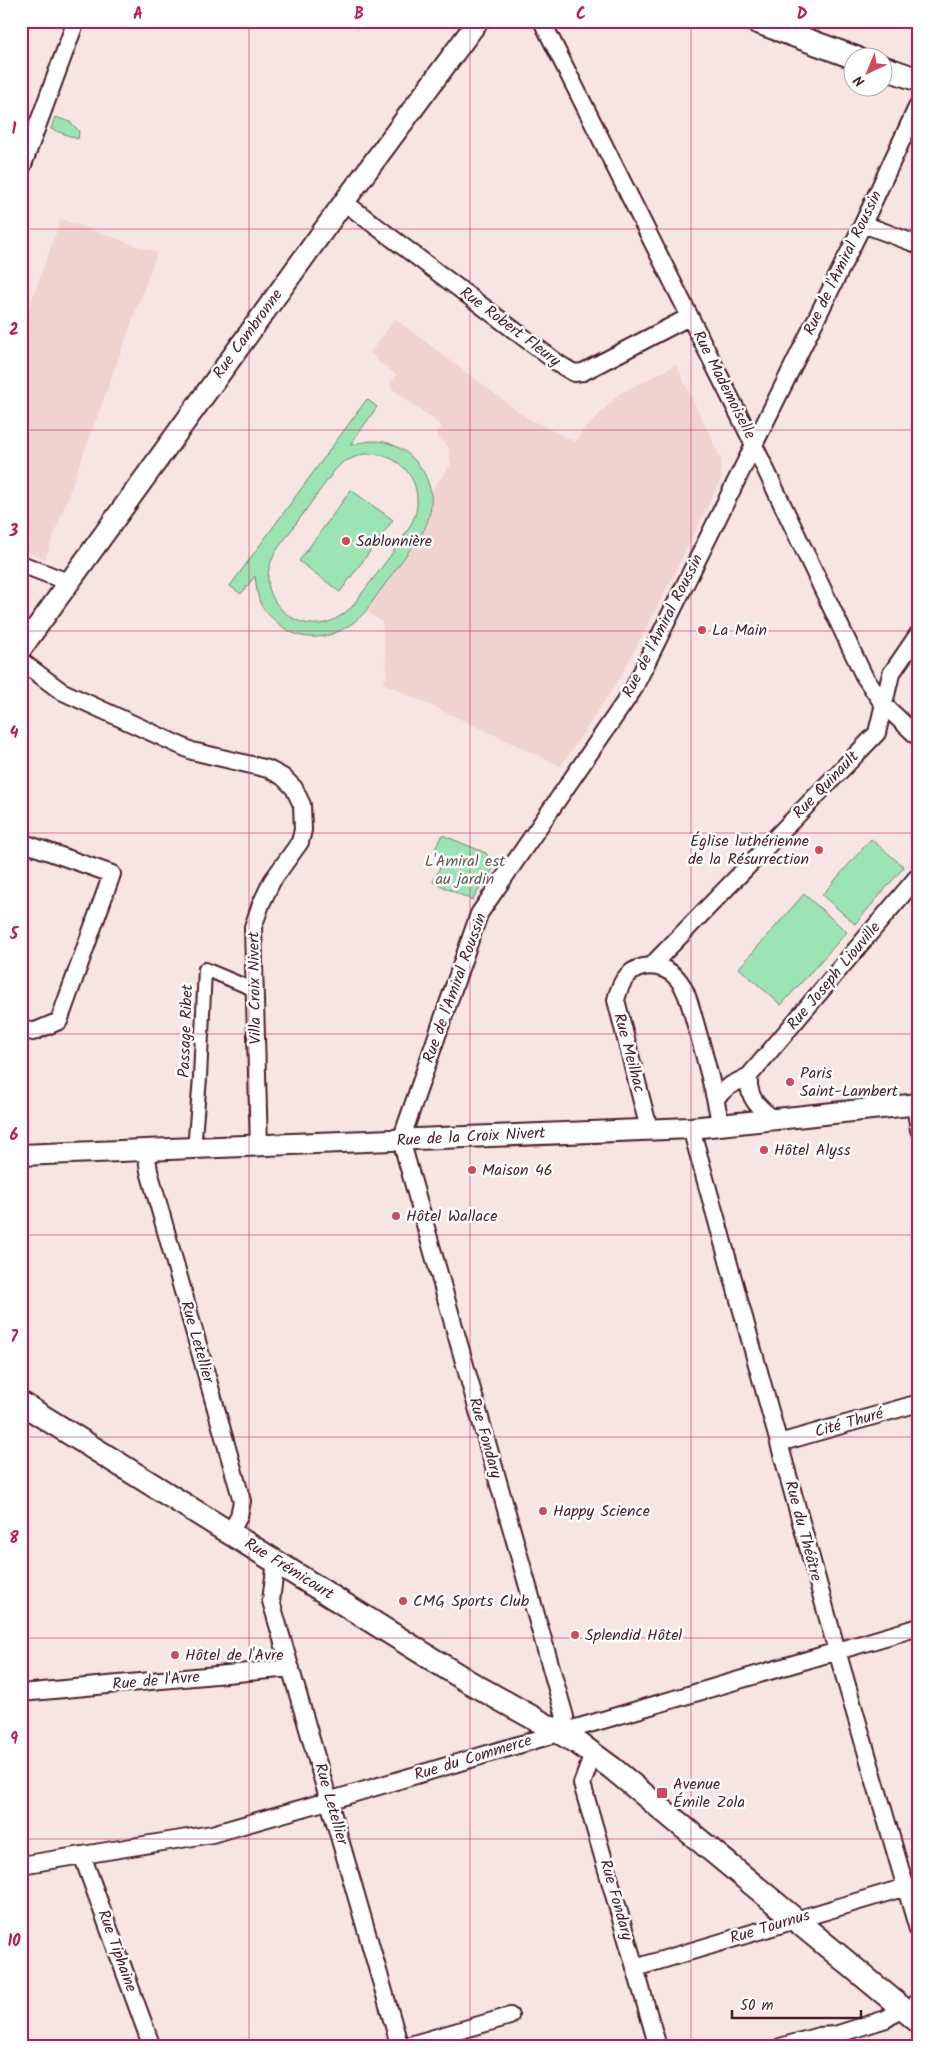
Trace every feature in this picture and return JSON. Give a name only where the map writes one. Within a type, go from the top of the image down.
[{"type":"main road","points":[[755,21],[842,53]]},
{"type":"main road","points":[[892,71],[919,80]]},
{"type":"main road","name":"Rue Frémicourt","points":[[21,1403],[231,1532],[469,1682],[557,1733]]},
{"type":"main road","points":[[557,1733],[578,1743],[593,1754],[796,1920],[912,2011]]},
{"type":"street","points":[[21,170],[76,21]]},
{"type":"street","name":"Rue Cambronne","points":[[21,649],[344,202],[478,21]]},
{"type":"street","name":"Rue Mademoiselle","points":[[542,21],[754,444],[864,676],[883,704],[919,738]]},
{"type":"street","name":"Rue de l'Amiral Roussin","points":[[401,1140],[479,914],[633,690],[863,224],[919,103]]},
{"type":"street","name":"Rue Robert Fleury","points":[[344,202],[559,364],[574,373],[583,372],[690,317]]},
{"type":"street","points":[[863,224],[919,245]]},
{"type":"street","points":[[21,564],[68,582]]},
{"type":"street","name":"Rue Quinault","points":[[651,966],[877,733],[891,674],[919,633]]},
{"type":"street","name":"Villa Croix Nivert","points":[[21,661],[52,685],[70,695],[192,751],[268,769],[283,777],[294,788],[302,805],[303,830],[300,842],[272,881],[260,904],[253,927],[259,1147]]},
{"type":"street","points":[[21,842],[112,874],[58,1021],[33,1032],[21,1027]]},
{"type":"street","name":"Rue Joseph Liouville","points":[[716,1098],[731,1085],[749,1076],[919,875]]},
{"type":"street","points":[[651,966],[667,970],[680,981],[688,997],[716,1098],[721,1126]]},
{"type":"street","name":"Rue Meilhac","points":[[649,1129],[616,1000],[619,987],[631,972],[651,966]]},
{"type":"street","name":"Passage Ribet","points":[[194,1149],[200,1078],[205,969],[256,990]]},
{"type":"street","points":[[749,1076],[749,1092],[755,1103],[774,1119]]},
{"type":"street","points":[[917,1105],[919,1130]]},
{"type":"street","name":"Rue de la Croix Nivert","points":[[21,1155],[259,1147],[691,1128],[917,1105]]},
{"type":"street","name":"Rue du Théâtre","points":[[691,1128],[836,1652],[919,1933]]},
{"type":"street","name":"Rue Fondary","points":[[401,1140],[566,1717],[557,1733]]},
{"type":"street","name":"Rue Letellier","points":[[146,1151],[149,1170],[242,1501],[239,1516],[231,1532]]},
{"type":"street","name":"Cité Thuré","points":[[779,1443],[919,1403]]},
{"type":"street","name":"Rue Letellier","points":[[276,1561],[271,1601],[400,2047]]},
{"type":"street","name":"Rue du Commerce","points":[[21,1865],[212,1834],[919,1627]]},
{"type":"street","name":"Rue de l'Avre","points":[[21,1693],[291,1668]]},
{"type":"street","name":"Rue Fondary","points":[[593,1754],[582,1784],[658,2047]]},
{"type":"street","name":"Rue Tiphaine","points":[[82,1855],[152,2047]]},
{"type":"street","name":"Rue Tournus","points":[[635,1968],[906,1887]]},
{"type":"street","points":[[780,2047],[819,2036],[835,2035],[912,2011]]},
{"type":"street","points":[[404,2047],[510,2016]]},
{"type":"shaded area","points":[[61,219],[157,253],[45,559],[21,549],[21,330]]},
{"type":"shaded area","points":[[395,319],[527,418],[575,442],[583,431],[619,394],[676,365],[721,459],[721,479],[670,582],[619,679],[561,766],[383,683],[387,674],[382,622],[366,611],[424,533],[432,506],[431,491],[451,464],[448,446],[437,437],[442,426],[434,421],[434,417],[427,415],[419,407],[416,407],[390,387],[390,384],[397,375],[370,353]]},
{"type":"green space","points":[[55,117],[70,122],[79,131],[78,139],[51,129]]},
{"type":"green space","points":[[367,399],[377,407],[350,445],[379,441],[388,443],[406,452],[414,459],[426,476],[431,496],[431,506],[423,532],[364,613],[345,628],[334,633],[311,637],[300,635],[289,631],[264,609],[259,600],[255,576],[241,594],[230,586]],"holes":[[[363,454],[381,455],[396,461],[409,473],[417,495],[416,512],[413,521],[351,608],[336,619],[325,623],[315,624],[295,620],[279,607],[274,599],[268,580],[270,565],[276,551],[334,471],[343,462]]]},
{"type":"green space","name":"Sablonnière","points":[[351,490],[393,520],[340,592],[299,561]]},
{"type":"green space","name":"L'Amiral est au jardin","points":[[442,835],[486,853],[495,866],[472,900],[433,882],[445,857],[434,851]]},
{"type":"green space","points":[[871,839],[904,867],[855,924],[822,895]]},
{"type":"green space","points":[[804,894],[847,932],[781,1005],[739,968]]},
{"type":"place","name":"Sablonnière","points":[[346,541]]},
{"type":"place","name":"La Main","points":[[702,630]]},
{"type":"place","name":"Église luthérienne de la Résurrection","points":[[819,850]]},
{"type":"place","name":"Paris Saint-Lambert","points":[[790,1082]]},
{"type":"place","name":"Hôtel Alyss","points":[[764,1150]]},
{"type":"place","name":"Maison 46","points":[[472,1170]]},
{"type":"place","name":"Hôtel Wallace","points":[[396,1216]]},
{"type":"place","name":"Happy Science","points":[[543,1511]]},
{"type":"place","name":"CMG Sports Club","points":[[403,1601]]},
{"type":"place","name":"Splendid Hôtel","points":[[575,1635]]},
{"type":"place","name":"Hôtel de l'Avre","points":[[175,1655]]},
{"type":"place","name":"Avenue Émile Zola","points":[[662,1793]]}]
